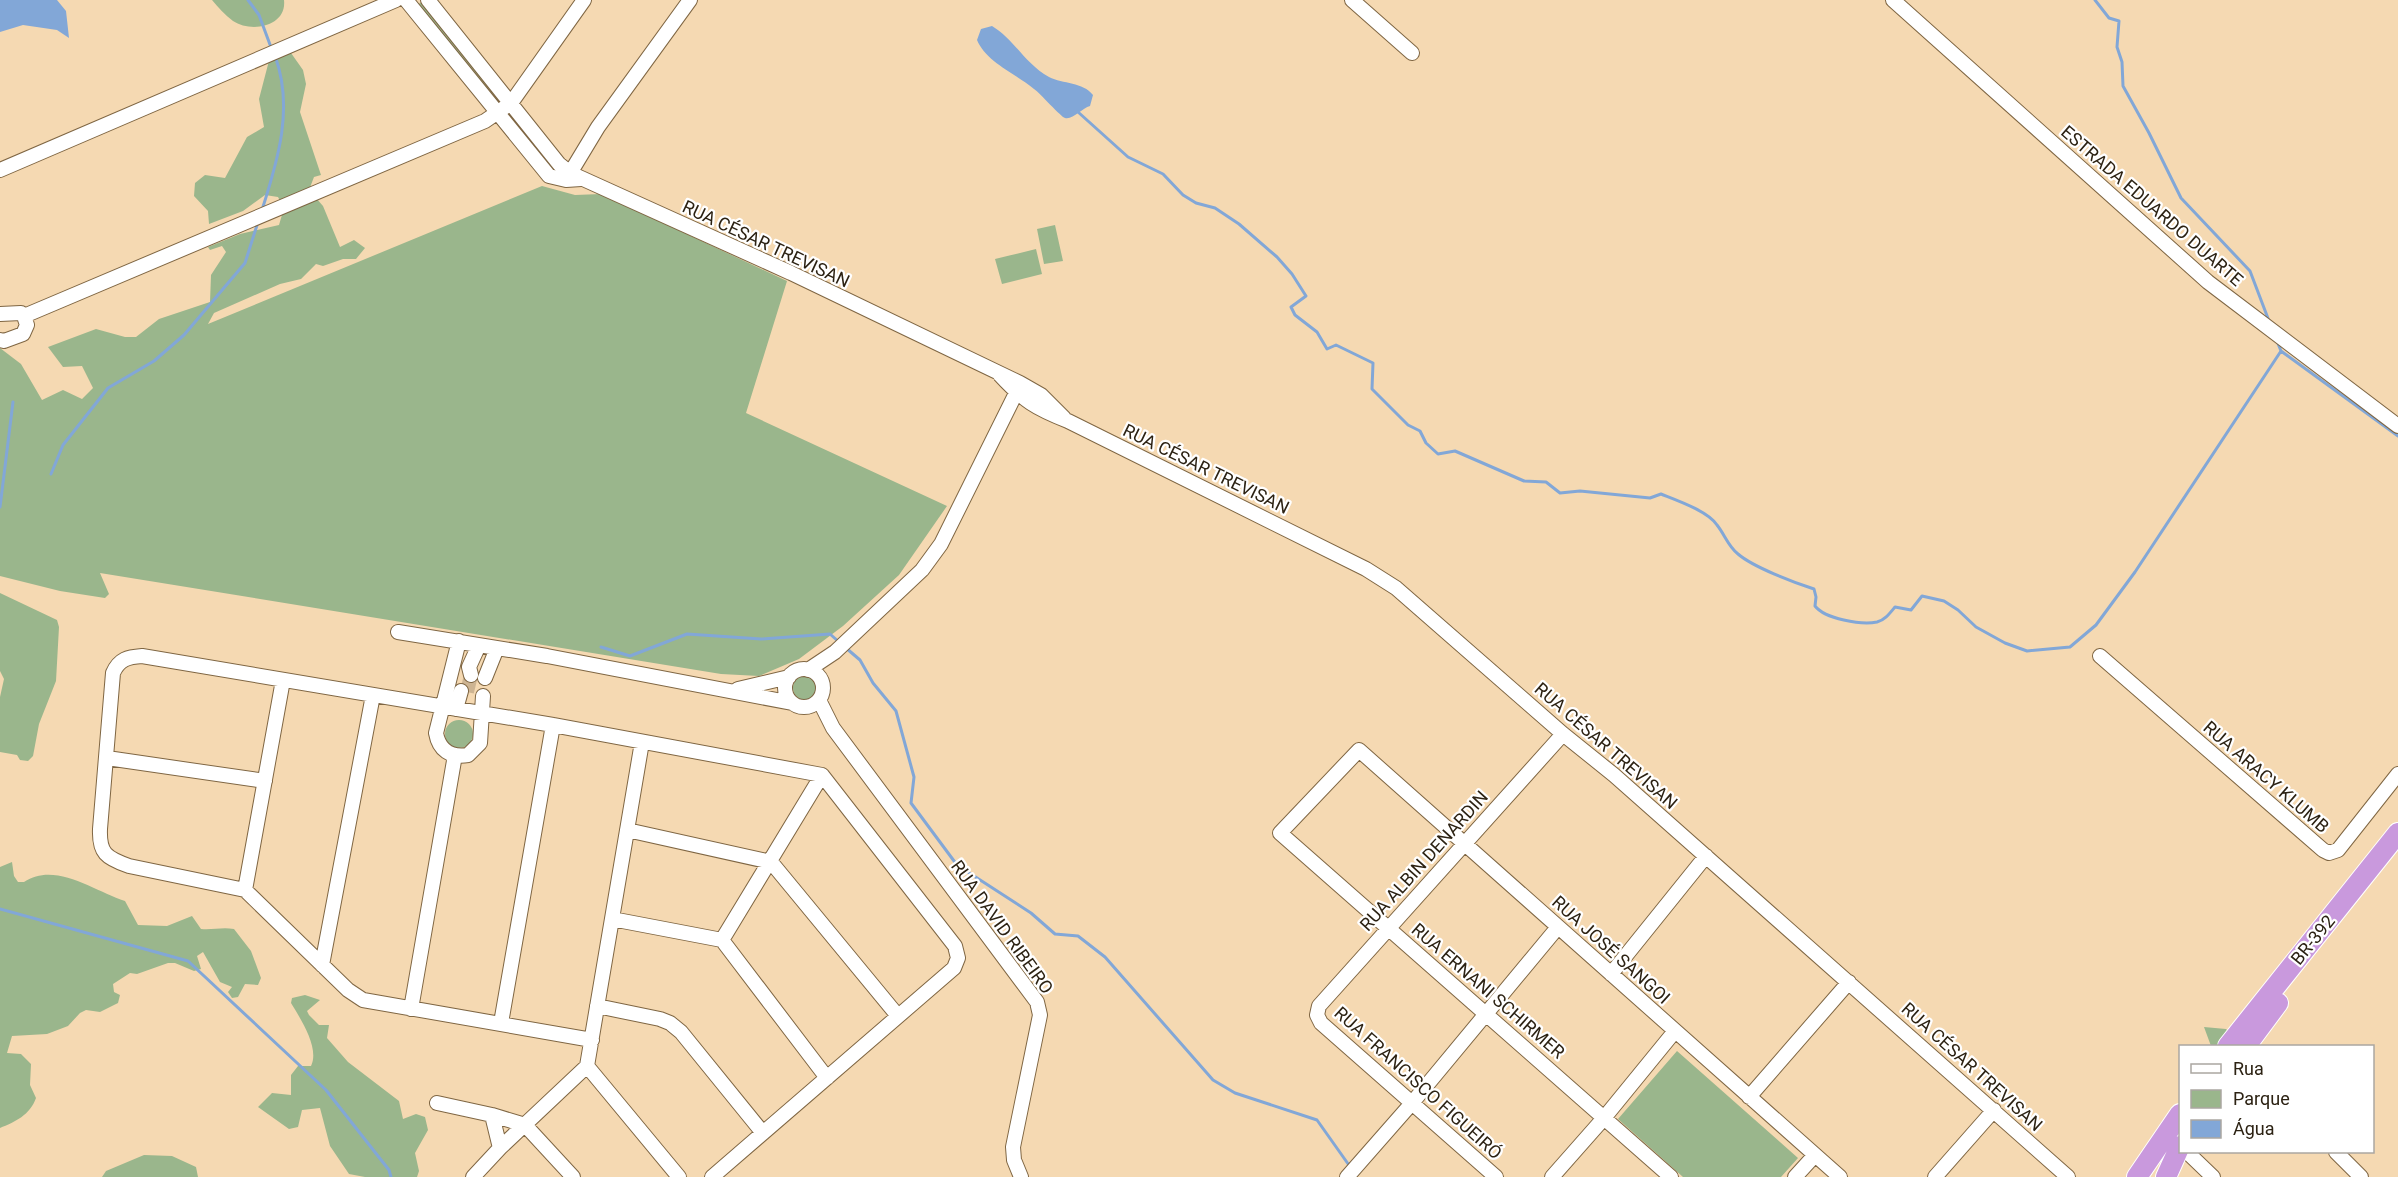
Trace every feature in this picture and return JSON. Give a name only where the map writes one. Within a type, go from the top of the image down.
[{"type":"highway","name":"BR-392","points":[[2230,1045],[2398,833]]},
{"type":"highway","name":"BR-392","points":[[2247,1045],[2301,973],[2398,853]]},
{"type":"highway","points":[[2137,1177],[2179,1117]]},
{"type":"highway","points":[[2166,1177],[2179,1150]]},
{"type":"street","points":[[0,170],[396,0]]},
{"type":"street","name":"RUA CÉSAR TREVISAN","points":[[406,0],[549,176],[572,177],[791,273],[1000,375],[1018,388],[1037,409],[1068,421],[1376,574],[1396,588],[1563,734],[1614,775],[2068,1177]]},
{"type":"street","points":[[428,0],[559,164],[572,177],[598,127],[690,0]]},
{"type":"street","points":[[0,314],[24,315],[498,113],[511,103],[584,0]]},
{"type":"street","points":[[1352,0],[1412,53]]},
{"type":"street","name":"ESTRADA EDUARDO DUARTE","points":[[1893,0],[2208,282],[2398,426]]},
{"type":"street","points":[[0,340],[4,341],[23,334],[27,325],[24,315]]},
{"type":"street","points":[[792,703],[785,690],[789,677],[794,672],[808,670],[835,652],[922,570],[941,544],[1018,388]]},
{"type":"street","points":[[398,632],[733,690],[806,707],[819,700],[822,685],[835,652]]},
{"type":"street","points":[[454,708],[459,641]]},
{"type":"street","points":[[479,645],[473,673],[497,648]]},
{"type":"street","points":[[592,1040],[363,999],[348,990],[245,890],[129,866],[104,854],[99,843],[113,673],[116,665],[123,659],[142,656],[553,725],[822,775],[955,945],[958,958],[954,968],[712,1177]]},
{"type":"street","name":"RUA ARACY KLUMB","points":[[2100,656],[2329,853],[2338,850],[2398,774]]},
{"type":"street","points":[[808,670],[819,678],[822,685]]},
{"type":"street","points":[[733,690],[789,677]]},
{"type":"street","points":[[245,890],[284,680]]},
{"type":"street","points":[[464,692],[436,733],[443,750],[455,755],[468,754],[480,743],[483,696]]},
{"type":"street","points":[[322,965],[373,695]]},
{"type":"street","name":"RUA DAVID RIBEIRO","points":[[819,700],[833,728],[1037,1002],[1040,1015],[1013,1147],[1014,1160],[1021,1177]]},
{"type":"street","name":"RUA DAVID RIBEIRO","points":[[806,707],[833,728]]},
{"type":"street","points":[[501,1023],[553,725]]},
{"type":"street","name":"RUA ALBIN DENARDIN","points":[[1317,1015],[1319,1006],[1563,734]]},
{"type":"street","points":[[473,1177],[500,1148],[587,1066],[642,742]]},
{"type":"street","name":"RUA JOSÉ SANGOI","points":[[1359,750],[1840,1177]]},
{"type":"street","name":"RUA ERNANI SCHIRMER","points":[[1359,750],[1280,833],[1671,1177]]},
{"type":"street","points":[[411,1009],[455,755]]},
{"type":"street","points":[[107,758],[265,781]]},
{"type":"street","points":[[722,940],[822,775]]},
{"type":"street","points":[[627,830],[771,861],[898,1016]]},
{"type":"street","points":[[1611,975],[1706,856]]},
{"type":"street","points":[[612,919],[722,940],[827,1078]]},
{"type":"street","points":[[1347,1177],[1412,1103],[1558,927]]},
{"type":"street","points":[[1749,1096],[1849,982]]},
{"type":"street","points":[[597,1006],[670,1023],[681,1032],[763,1133]]},
{"type":"street","name":"RUA FRANCISCO FIGUEIRÓ","points":[[1317,1015],[1321,1023],[1496,1177]]},
{"type":"street","points":[[1552,1177],[1675,1031]]},
{"type":"street","points":[[587,1066],[679,1177]]},
{"type":"street","points":[[437,1103],[492,1114],[525,1125],[573,1177]]},
{"type":"street","points":[[1935,1177],[1994,1110]]},
{"type":"street","points":[[492,1114],[500,1148]]},
{"type":"street","points":[[2188,1153],[2213,1177]]},
{"type":"street","points":[[2337,1153],[2361,1177]]},
{"type":"street","points":[[1794,1177],[1815,1155]]},
{"type":"green space","points":[[212,0],[284,0],[280,16],[274,22],[249,27],[233,21]]},
{"type":"green space","points":[[421,3],[499,101],[499,104],[417,4]]},
{"type":"green space","points":[[271,53],[291,53],[303,70],[306,84],[300,112],[321,175],[314,177],[309,190],[323,206],[340,247],[354,240],[365,248],[356,259],[343,259],[323,266],[316,264],[301,279],[280,284],[214,313],[208,324],[542,186],[575,195],[601,194],[787,281],[746,413],[947,506],[899,575],[843,626],[799,659],[759,676],[721,674],[100,573],[109,594],[105,598],[60,591],[0,576],[0,348],[21,364],[42,400],[63,390],[82,399],[93,388],[82,366],[63,367],[48,347],[96,329],[125,337],[136,337],[159,319],[210,302],[211,275],[226,252],[222,246],[210,250],[208,247],[240,234],[279,225],[284,208],[278,197],[265,195],[243,211],[209,224],[208,211],[194,196],[195,183],[205,175],[225,178],[247,137],[264,127],[259,99]]},
{"type":"green space","points":[[1055,225],[1063,261],[1044,264],[1037,229]]},
{"type":"green space","points":[[1036,249],[1042,274],[1002,284],[995,259]]},
{"type":"green space","points":[[0,593],[57,620],[59,627],[56,681],[39,724],[33,756],[28,761],[20,760],[17,755],[0,752],[0,697],[4,679],[0,671]]},
{"type":"green space","points":[[805,676],[810,677],[816,683],[816,693],[810,699],[805,700],[800,699],[794,693],[793,688],[794,683],[800,677]]},
{"type":"green space","points":[[459,720],[469,724],[473,734],[469,744],[459,748],[449,744],[445,734],[449,724]]},
{"type":"green space","points":[[12,862],[14,876],[18,882],[24,882],[36,876],[61,876],[125,901],[138,925],[167,926],[192,916],[201,929],[234,929],[251,951],[261,978],[258,985],[245,984],[238,997],[232,998],[228,992],[232,987],[220,982],[203,952],[197,956],[201,969],[194,971],[175,963],[168,963],[137,974],[130,973],[113,984],[114,992],[120,995],[118,1003],[100,1012],[86,1010],[68,1026],[47,1034],[12,1036],[7,1053],[21,1054],[31,1064],[30,1085],[36,1098],[26,1113],[0,1128],[0,867]]},
{"type":"green space","points":[[305,995],[320,1000],[307,1011],[319,1025],[329,1025],[327,1038],[348,1062],[399,1101],[403,1119],[416,1114],[425,1117],[428,1130],[415,1153],[419,1171],[417,1177],[365,1177],[349,1174],[330,1146],[320,1108],[302,1110],[298,1127],[289,1129],[258,1107],[272,1093],[291,1095],[291,1075],[298,1066],[311,1066],[313,1051],[311,1042],[291,1003],[292,998]]},
{"type":"green space","points":[[2204,1027],[2226,1029],[2230,1033],[2227,1045],[2211,1045]]},
{"type":"green space","points":[[1677,1051],[1798,1158],[1781,1177],[1683,1177],[1618,1119]]},
{"type":"green space","points":[[144,1155],[172,1156],[196,1167],[198,1177],[102,1177],[106,1171]]},
{"type":"water","points":[[0,0],[57,0],[66,11],[69,38],[57,30],[23,25],[0,32]]},
{"type":"water","points":[[992,26],[1000,31],[1041,72],[1089,91],[1093,95],[1090,106],[1065,118],[1034,89],[994,61],[981,48],[977,40],[981,29]]},
{"type":"waterway","points":[[248,0],[259,15],[272,50]]},
{"type":"waterway","points":[[2095,0],[2109,18],[2119,21],[2117,47],[2122,62],[2123,86],[2181,198],[2250,271],[2269,321]]},
{"type":"waterway","points":[[262,210],[282,133],[283,95],[281,75],[275,56]]},
{"type":"waterway","points":[[1078,112],[1128,157],[1163,174],[1183,195],[1196,203],[1215,208],[1239,224],[1277,257],[1292,274],[1306,296],[1291,307],[1295,315],[1317,332],[1327,349],[1336,345],[1373,363],[1372,389],[1408,425],[1420,431],[1426,443],[1438,454],[1455,451],[1524,481],[1546,482],[1560,493],[1580,491],[1650,498],[1661,494],[1675,499],[1713,520],[1738,554],[1775,574],[1814,589],[1815,606],[1820,611],[1844,620],[1862,623],[1877,622],[1885,618],[1895,607],[1911,610],[1922,596],[1944,601],[1958,610],[1976,627],[2005,643],[2027,651],[2070,647],[2096,625],[2135,572],[2281,351]]},
{"type":"waterway","points":[[51,474],[63,445],[108,388],[154,361],[184,335],[245,263],[258,222]]},
{"type":"waterway","points":[[2277,341],[2281,351],[2398,436]]},
{"type":"waterway","points":[[0,507],[13,402]]},
{"type":"waterway","points":[[601,647],[630,656],[687,634],[761,639],[830,634],[839,642]]},
{"type":"waterway","points":[[846,648],[860,660],[873,683],[896,711],[914,777],[911,803],[957,865],[1031,913],[1055,934],[1078,936],[1105,957],[1213,1080],[1235,1093],[1317,1120],[1351,1168]]},
{"type":"waterway","points":[[0,909],[188,961],[326,1090],[389,1170],[391,1177]]},
{"type":"tunnel","points":[[467,692],[471,675]]}]
